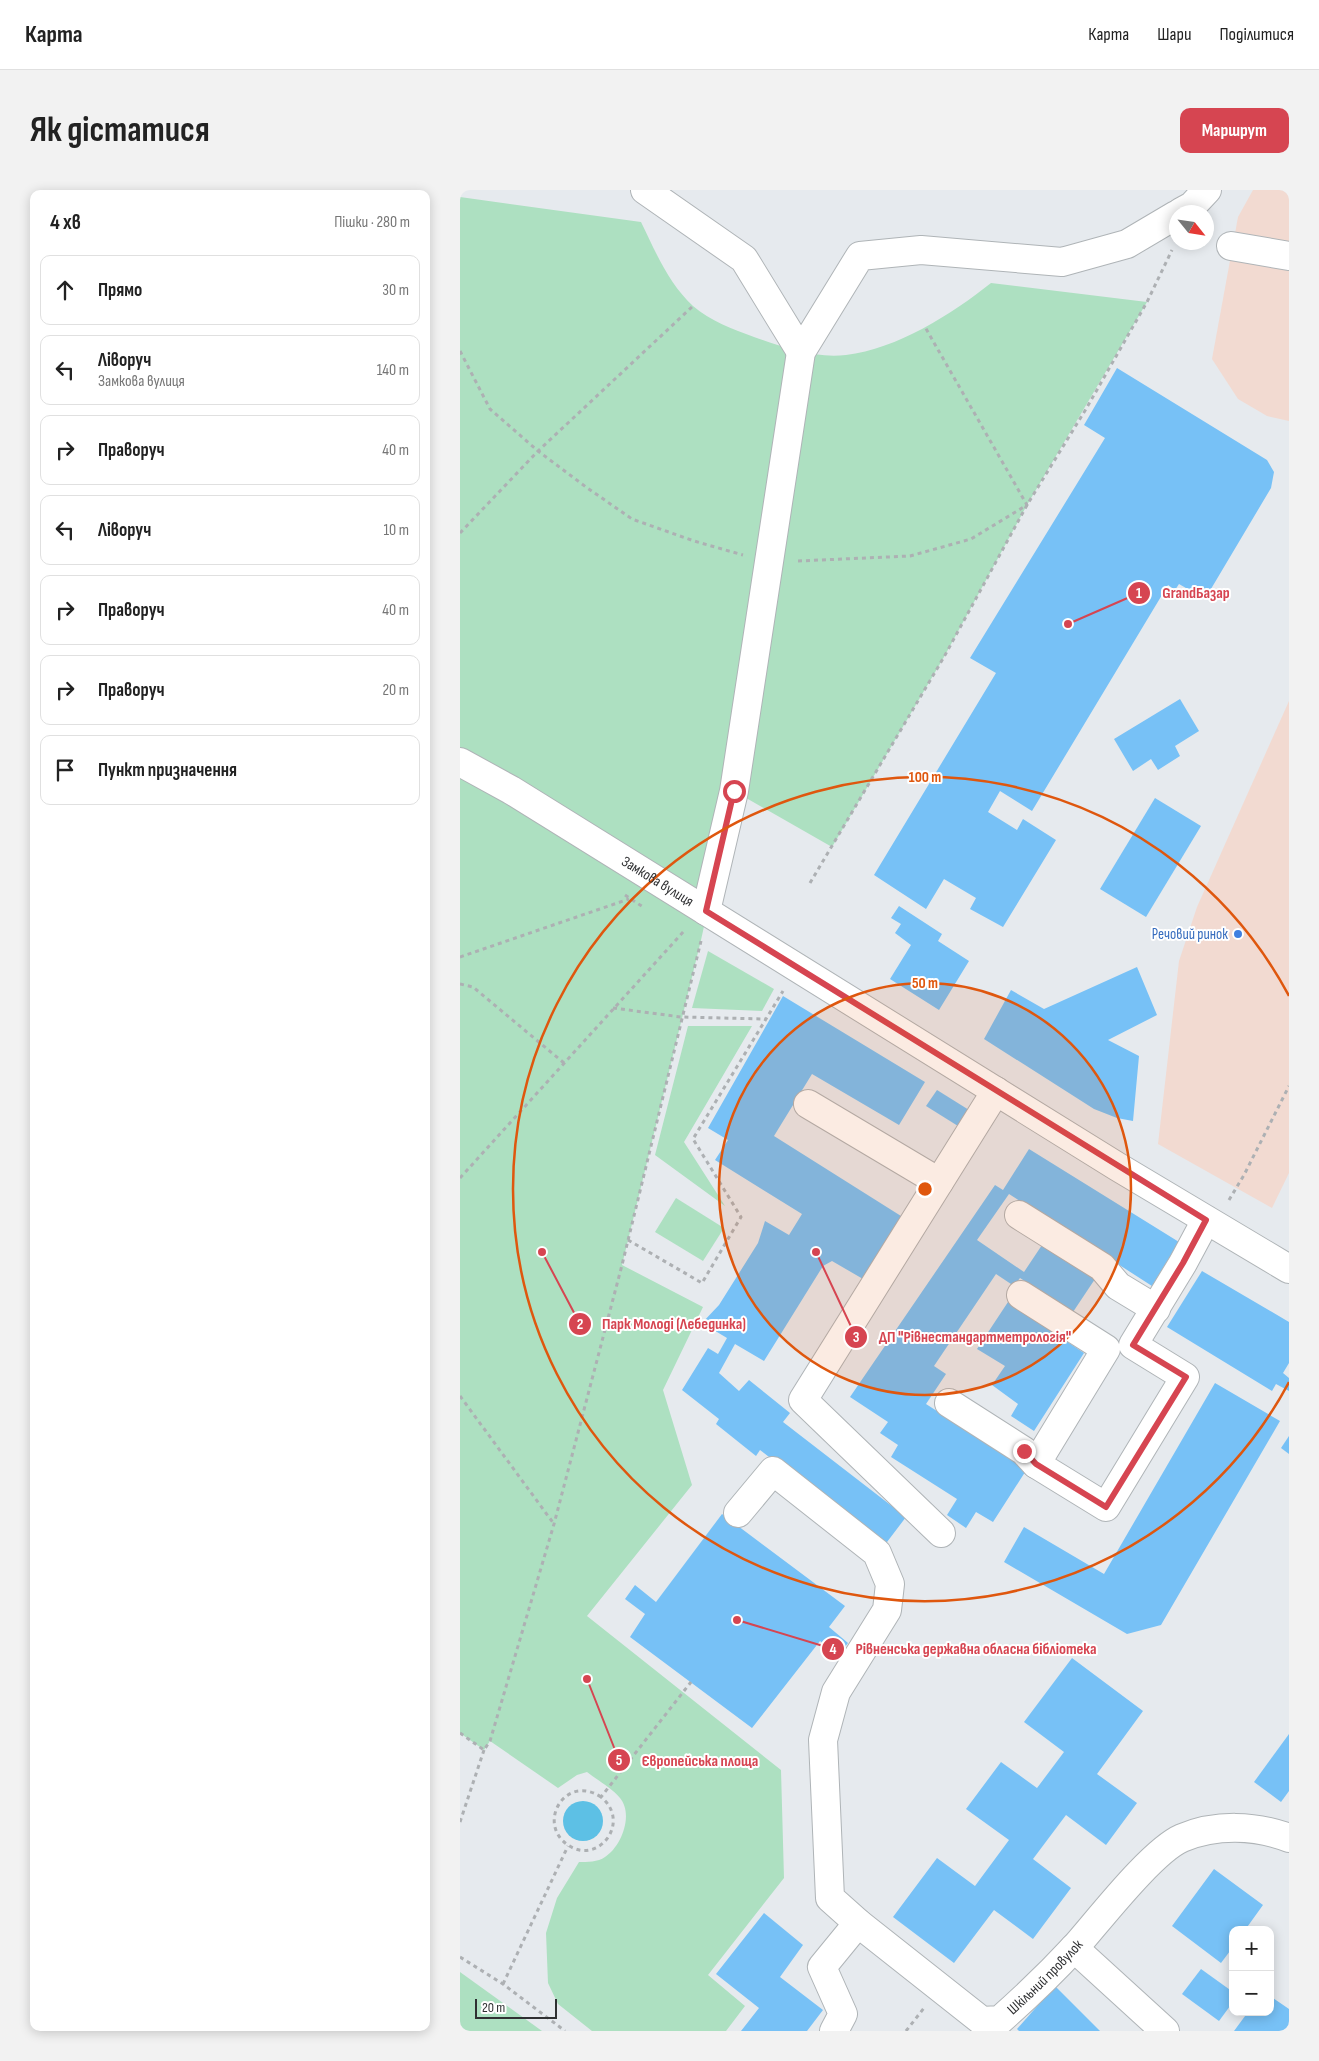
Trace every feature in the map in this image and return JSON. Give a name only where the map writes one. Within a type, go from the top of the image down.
[{"type":"street","points":[[645,190],[744,259],[801,352]]},
{"type":"street","points":[[1193,205],[1207,190]]},
{"type":"street","points":[[706,911],[734,791],[801,352],[860,256],[921,250],[1062,262],[1127,244],[1169,219]]},
{"type":"street","points":[[1231,246],[1289,256]]},
{"type":"street","name":"Замкова вулиця","points":[[460,762],[511,790],[996,1091],[1289,1269]]},
{"type":"street","points":[[941,1533],[802,1400],[996,1091]]},
{"type":"street","points":[[808,1104],[939,1182]]},
{"type":"street","points":[[1019,1214],[1102,1267],[1118,1286],[1156,1309]]},
{"type":"street","points":[[1133,1345],[1156,1309],[1206,1220]]},
{"type":"street","points":[[1021,1296],[1106,1349]]},
{"type":"street","points":[[949,1403],[1024,1451],[1036,1464],[1106,1507],[1186,1377],[1116,1334],[1036,1464]]},
{"type":"street","name":"Шкільний провулок","points":[[738,1513],[773,1471],[877,1553],[890,1584],[887,1610],[836,1692],[823,1740],[830,1898],[858,1923],[982,2021],[1000,2020],[1074,1948],[1152,1860],[1180,1838],[1208,1831],[1244,1827],[1267,1829],[1289,1838]]},
{"type":"street","points":[[834,2031],[843,2014],[822,1968],[858,1923]]},
{"type":"street","points":[[1074,1948],[1164,2031]]},
{"type":"path","points":[[810,883],[944,657],[1027,505],[1086,409],[1147,302],[1171,250]]},
{"type":"path","points":[[460,533],[538,451],[693,306]]},
{"type":"path","points":[[460,957],[629,899]]},
{"type":"path","points":[[460,1178],[684,930],[706,911]]},
{"type":"path","points":[[460,1822],[484,1750],[490,1741],[554,1524],[628,1240],[701,940],[706,911]]},
{"type":"path","points":[[460,984],[473,987],[564,1063]]},
{"type":"path","points":[[628,1240],[702,1283],[741,1217],[693,1139],[787,984]]},
{"type":"path","points":[[613,1008],[681,1016],[766,1019]]},
{"type":"path","points":[[1227,1203],[1289,1086]]},
{"type":"path","points":[[460,1396],[554,1524]]},
{"type":"path","points":[[601,1797],[691,1682]]},
{"type":"path","points":[[460,1733],[484,1750]]},
{"type":"path","points":[[581,1789],[592,1791],[601,1797],[608,1803],[613,1812],[614,1827],[607,1839],[597,1847],[584,1851],[568,1846],[557,1834],[553,1820],[559,1805],[569,1793],[581,1789]]},
{"type":"path","points":[[503,1984],[568,1846]]},
{"type":"path","points":[[460,1957],[503,1984],[565,2031]]},
{"type":"shaded area","points":[[1253,190],[1289,190],[1289,421],[1267,416],[1238,399],[1212,359],[1238,217]]},
{"type":"shaded area","name":"Речовий ринок","points":[[1289,701],[1289,1173],[1272,1208],[1158,1144],[1179,961],[1197,907]]},
{"type":"green space","points":[[460,197],[641,222],[657,256],[670,277],[693,306],[722,324],[746,334],[811,354],[846,355],[885,346],[941,318],[991,283],[1147,302],[1027,505],[944,657],[832,847],[734,791],[701,940],[622,1265],[703,1307],[663,1390],[692,1485],[587,1616],[781,1770],[784,1878],[708,1975],[745,2006],[726,2031],[592,2031],[558,2004],[548,1983],[546,1933],[557,1898],[579,1862],[602,1859],[616,1846],[626,1822],[624,1805],[613,1791],[587,1772],[577,1775],[558,1788],[490,1741],[484,1750],[460,1733]]},
{"type":"green space","points":[[708,951],[774,989],[762,1011],[692,1008]]},
{"type":"green space","points":[[688,1026],[752,1026],[684,1142],[725,1206],[655,1155]]},
{"type":"green space","points":[[676,1198],[724,1228],[703,1261],[655,1232]]},
{"type":"green space","points":[[460,1972],[542,2031],[460,2031]]},
{"type":"water","points":[[583,1801],[597,1807],[603,1821],[597,1835],[583,1841],[569,1835],[563,1821],[569,1807]]},
{"type":"building","points":[[1117,368],[1267,460],[1274,472],[1271,488],[1205,599],[1179,584],[1175,590],[1168,585],[1032,811],[1000,791],[988,812],[1017,830],[1023,819],[1056,840],[1003,927],[970,909],[976,898],[944,879],[926,909],[874,875],[996,673],[970,658],[1105,438],[1084,425]]},
{"type":"building","points":[[1180,699],[1199,731],[1175,746],[1180,756],[1158,770],[1151,759],[1133,771],[1114,739]]},
{"type":"building","points":[[1155,798],[1201,826],[1146,917],[1100,889]]},
{"type":"building","points":[[899,906],[942,934],[938,941],[969,961],[939,1010],[890,979],[911,945],[895,933],[901,924],[891,918]]},
{"type":"building","points":[[1137,967],[1157,1015],[1108,1040],[1139,1056],[1133,1121],[1117,1118],[1094,1109],[984,1039],[1011,990],[1044,1009]]},
{"type":"building","points":[[783,996],[925,1082],[899,1125],[812,1074],[774,1136],[901,1216],[863,1279],[832,1261],[823,1266],[764,1361],[735,1344],[719,1373],[739,1391],[749,1380],[790,1413],[783,1422],[906,1517],[884,1546],[760,1450],[756,1456],[716,1424],[719,1419],[682,1390],[708,1348],[718,1354],[727,1338],[702,1323],[719,1305],[758,1243],[765,1221],[789,1235],[802,1214],[715,1160],[728,1140],[708,1128]]},
{"type":"building","points":[[937,1090],[969,1110],[958,1126],[926,1106]]},
{"type":"building","points":[[1029,1149],[1179,1242],[1152,1286],[1009,1194],[977,1240],[1024,1272],[1042,1245],[1095,1279],[1073,1312],[1020,1278],[1014,1286],[996,1274],[934,1366],[946,1374],[926,1404],[1027,1469],[993,1522],[976,1512],[966,1528],[947,1515],[957,1499],[891,1457],[898,1445],[880,1433],[888,1422],[850,1397],[995,1185],[1003,1190]]},
{"type":"building","points":[[1202,1271],[1289,1322],[1289,1363],[1283,1373],[1289,1378],[1289,1391],[1276,1384],[1272,1391],[1167,1327]]},
{"type":"building","points":[[1008,1302],[1084,1353],[1034,1431],[1011,1416],[1018,1404],[992,1385],[1005,1366],[977,1349]]},
{"type":"building","points":[[1215,1383],[1280,1421],[1161,1625],[1127,1634],[1004,1562],[1024,1527],[1104,1574]]},
{"type":"building","points":[[1289,1436],[1289,1454],[1281,1448]]},
{"type":"building","points":[[722,1514],[845,1606],[829,1627],[848,1643],[838,1656],[820,1641],[752,1728],[630,1637],[645,1614],[625,1599],[635,1585],[656,1602]]},
{"type":"building","points":[[1072,1658],[1143,1711],[1097,1774],[1137,1803],[1106,1845],[1066,1815],[1033,1859],[1071,1888],[1033,1939],[994,1910],[954,1963],[893,1917],[937,1858],[975,1886],[1009,1840],[966,1809],[1001,1762],[1037,1788],[1064,1752],[1024,1722]]},
{"type":"building","points":[[1289,1734],[1289,1791],[1281,1802],[1254,1782]]},
{"type":"building","points":[[1214,1869],[1263,1905],[1248,1926],[1229,1926],[1229,1952],[1221,1963],[1172,1926]]},
{"type":"building","points":[[764,1913],[803,1945],[780,1977],[823,2010],[807,2031],[741,2031],[759,2008],[716,1974]]},
{"type":"building","points":[[1201,1969],[1229,1989],[1229,2007],[1219,2021],[1182,1994]]},
{"type":"building","points":[[1055,1986],[1100,2031],[1019,2031],[1017,2029]]},
{"type":"building","points":[[1274,1999],[1289,2009],[1289,2031],[1234,2031],[1245,2016],[1274,2016]]},
{"type":"place","name":"GrandБазар","points":[[1068,624]]},
{"type":"place","name":"Речовий ринок","points":[[1238,934]]},
{"type":"place","name":"Парк Молоді (Лебединка)","points":[[542,1252]]},
{"type":"place","name":"ДП \"Рівнестандартметрологія\"","points":[[816,1252]]},
{"type":"place","name":"Рівненська державна обласна бібліотека","points":[[737,1620]]},
{"type":"place","name":"Європейська площа","points":[[587,1679]]},
{"type":"route","points":[[734,791],[706,911],[1206,1220],[1183,1263],[1133,1345],[1186,1377],[1106,1507],[1036,1464],[1024,1451]]}]
